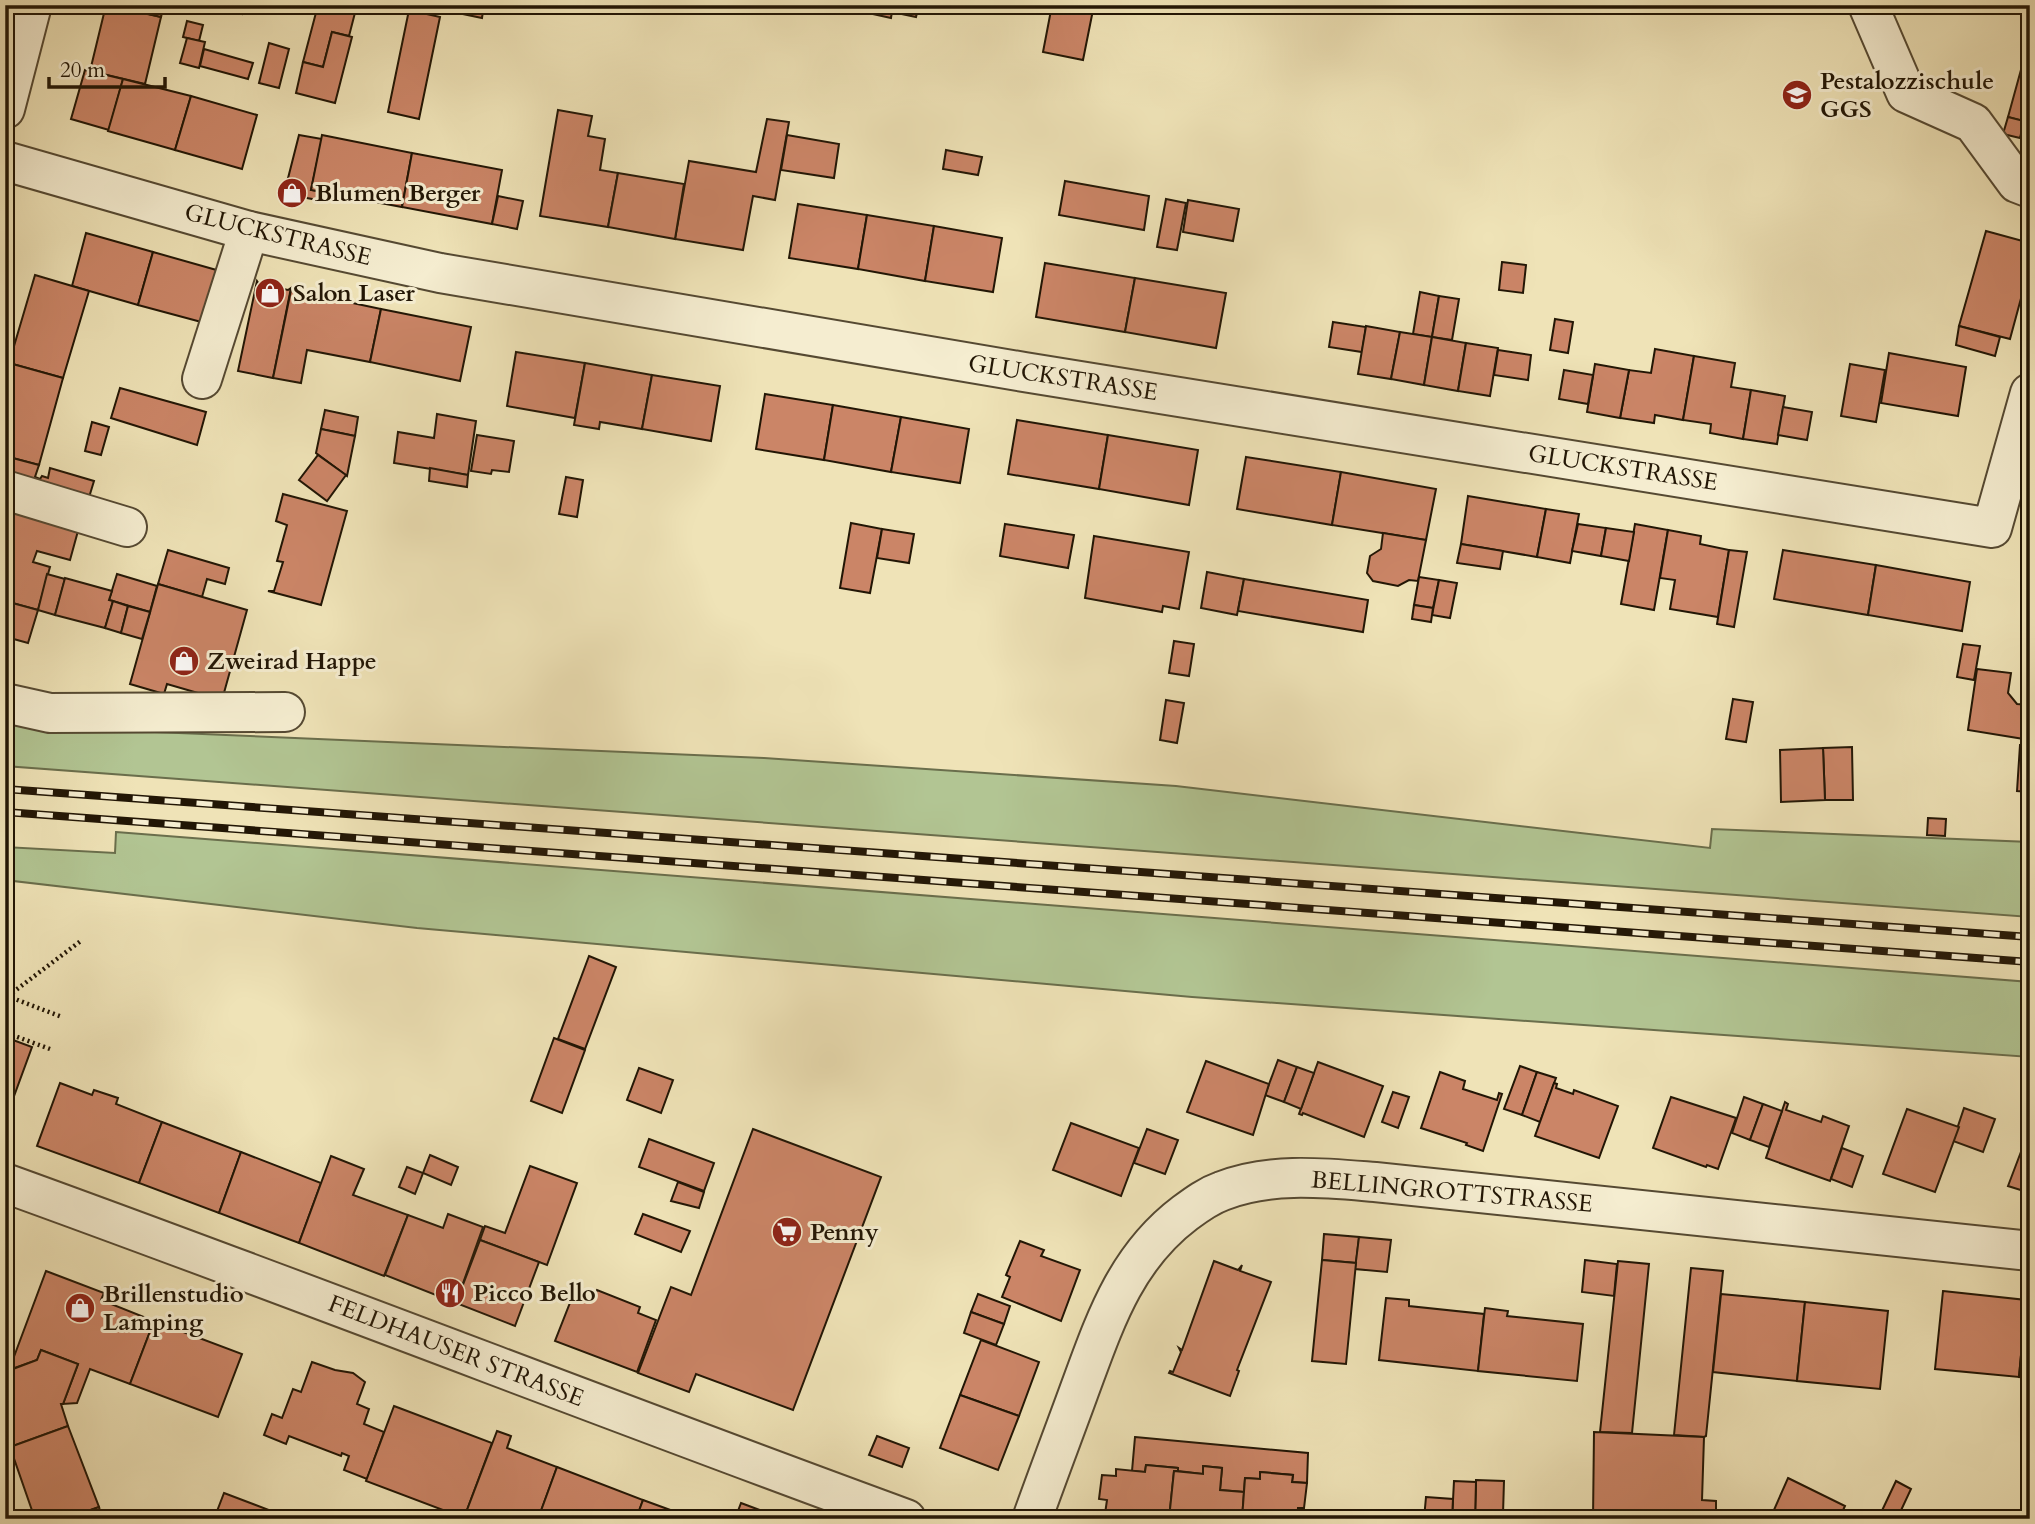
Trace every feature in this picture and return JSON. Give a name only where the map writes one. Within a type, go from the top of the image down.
[{"type":"street","points":[[5,108],[32,5]]},
{"type":"street","points":[[1868,5],[1906,93],[1973,123],[2017,183],[2030,188]]},
{"type":"street","name":"GLUCKSTRASSE","points":[[5,161],[249,231],[454,276],[1024,372],[1992,528],[2030,393]]},
{"type":"street","points":[[202,379],[249,231]]},
{"type":"street","points":[[5,490],[127,527]]},
{"type":"street","points":[[5,703],[50,713],[285,712]]},
{"type":"street","name":"BELLINGROTTSTRASSE","points":[[1032,1519],[1109,1312],[1126,1277],[1149,1246],[1173,1222],[1200,1202],[1239,1186],[1315,1178],[1375,1182],[2030,1251]]},
{"type":"street","name":"FELDHAUSER STRASSE","points":[[5,1183],[906,1519]]},
{"type":"path","points":[[9,935],[6,997],[12,1035],[50,1049]]},
{"type":"path","points":[[6,997],[82,940]]},
{"type":"path","points":[[6,997],[62,1017]]},
{"type":"green space","points":[[5,722],[36,727],[764,758],[1176,786],[1710,848],[1712,829],[2030,842],[2030,917],[5,766]]},
{"type":"green space","points":[[116,832],[2030,982],[2030,1057],[1192,997],[417,928],[5,880],[5,847],[115,853]]},
{"type":"building","points":[[106,5],[161,17],[145,84],[90,71]]},
{"type":"building","points":[[112,5],[164,5],[161,17]]},
{"type":"building","points":[[216,5],[244,5],[242,14],[216,8]]},
{"type":"building","points":[[318,5],[357,5],[349,36],[332,32],[323,67],[303,62]]},
{"type":"building","points":[[449,5],[484,5],[482,18],[448,11]]},
{"type":"building","points":[[851,5],[893,5],[891,18],[850,9]]},
{"type":"building","points":[[893,5],[919,5],[916,17],[892,12]]},
{"type":"building","points":[[1052,5],[1094,5],[1083,60],[1043,52]]},
{"type":"building","points":[[409,10],[440,17],[419,119],[388,112]]},
{"type":"building","points":[[187,21],[203,25],[199,41],[183,37]]},
{"type":"building","points":[[332,32],[352,37],[335,103],[296,93],[303,62],[323,67]]},
{"type":"building","points":[[2030,37],[2030,123],[2008,117]]},
{"type":"building","points":[[187,38],[205,42],[199,68],[180,63]]},
{"type":"building","points":[[269,43],[289,49],[279,88],[259,83]]},
{"type":"building","points":[[204,49],[253,63],[248,79],[200,66]]},
{"type":"building","points":[[85,70],[123,79],[109,130],[71,119]]},
{"type":"building","points":[[123,79],[191,96],[175,150],[108,131]]},
{"type":"building","points":[[191,96],[257,115],[242,169],[175,150]]},
{"type":"building","points":[[558,110],[592,116],[588,136],[605,139],[600,170],[618,173],[608,227],[540,216]]},
{"type":"building","points":[[2008,117],[2024,121],[2020,138],[2003,134]]},
{"type":"building","points":[[767,119],[789,122],[775,200],[753,196],[743,250],[675,239],[689,161],[756,172]]},
{"type":"building","points":[[299,135],[322,139],[311,190],[319,191],[318,200],[284,194]]},
{"type":"building","points":[[322,135],[412,153],[402,207],[311,190]]},
{"type":"building","points":[[787,135],[839,144],[834,178],[781,170]]},
{"type":"building","points":[[946,150],[982,157],[978,175],[943,169]]},
{"type":"building","points":[[412,153],[502,170],[492,224],[402,207]]},
{"type":"building","points":[[618,173],[684,184],[675,239],[608,227]]},
{"type":"building","points":[[1065,181],[1149,196],[1144,230],[1059,215]]},
{"type":"building","points":[[498,196],[523,201],[517,229],[492,224]]},
{"type":"building","points":[[1166,199],[1186,203],[1177,250],[1157,247]]},
{"type":"building","points":[[1188,200],[1239,209],[1233,241],[1183,232]]},
{"type":"building","points":[[798,204],[867,215],[858,269],[789,258]]},
{"type":"building","points":[[867,215],[934,226],[925,281],[858,269]]},
{"type":"building","points":[[934,226],[1002,238],[993,292],[925,281]]},
{"type":"building","points":[[1986,231],[2030,243],[2030,265],[2010,339],[1959,326]]},
{"type":"building","points":[[86,233],[153,252],[138,305],[72,286]]},
{"type":"building","points":[[153,252],[220,271],[205,323],[138,305]]},
{"type":"building","points":[[1502,262],[1526,265],[1523,293],[1499,290]]},
{"type":"building","points":[[1045,263],[1135,278],[1125,332],[1036,317]]},
{"type":"building","points":[[35,275],[89,291],[63,378],[9,363]]},
{"type":"building","points":[[1135,278],[1226,293],[1216,348],[1125,332]]},
{"type":"building","points":[[257,281],[259,284],[288,290],[291,288],[273,378],[238,371]]},
{"type":"building","points":[[291,290],[381,309],[370,362],[307,350],[301,383],[273,378]]},
{"type":"building","points":[[1420,292],[1439,296],[1432,337],[1413,334]]},
{"type":"building","points":[[1439,296],[1459,299],[1452,340],[1432,337]]},
{"type":"building","points":[[381,309],[471,327],[460,381],[370,362]]},
{"type":"building","points":[[1555,319],[1573,322],[1568,353],[1550,350]]},
{"type":"building","points":[[1333,322],[1366,327],[1362,352],[1329,347]]},
{"type":"building","points":[[1366,326],[1400,332],[1391,379],[1358,374]]},
{"type":"building","points":[[1959,326],[2000,337],[1995,356],[1956,345]]},
{"type":"building","points":[[1400,332],[1432,337],[1424,385],[1391,379]]},
{"type":"building","points":[[1432,337],[1466,343],[1458,391],[1424,385]]},
{"type":"building","points":[[1466,343],[1498,348],[1490,396],[1458,391]]},
{"type":"building","points":[[1655,349],[1694,356],[1683,420],[1655,415],[1654,423],[1620,418],[1629,370],[1651,373]]},
{"type":"building","points":[[1498,350],[1531,355],[1528,380],[1494,375]]},
{"type":"building","points":[[516,352],[585,363],[575,418],[507,406]]},
{"type":"building","points":[[1889,353],[1966,367],[1958,416],[1881,403]]},
{"type":"building","points":[[1694,356],[1735,363],[1731,387],[1751,390],[1743,439],[1710,433],[1711,424],[1683,420]]},
{"type":"building","points":[[9,363],[63,378],[39,465],[5,456],[5,377]]},
{"type":"building","points":[[585,363],[652,375],[642,429],[600,422],[599,429],[574,425]]},
{"type":"building","points":[[1595,364],[1629,370],[1620,418],[1587,412]]},
{"type":"building","points":[[1850,364],[1885,370],[1876,422],[1841,416]]},
{"type":"building","points":[[1564,370],[1593,375],[1588,404],[1559,399]]},
{"type":"building","points":[[652,375],[720,386],[711,441],[642,429]]},
{"type":"building","points":[[120,388],[206,412],[197,445],[111,418]]},
{"type":"building","points":[[1751,390],[1785,396],[1777,444],[1743,439]]},
{"type":"building","points":[[765,394],[833,405],[824,460],[756,449]]},
{"type":"building","points":[[833,405],[901,417],[891,472],[824,460]]},
{"type":"building","points":[[1783,407],[1812,412],[1807,440],[1778,435]]},
{"type":"building","points":[[325,410],[358,417],[355,436],[321,429]]},
{"type":"building","points":[[437,414],[476,421],[468,475],[394,463],[398,432],[434,438]]},
{"type":"building","points":[[901,417],[969,429],[960,483],[891,472]]},
{"type":"building","points":[[1017,420],[1108,435],[1099,489],[1008,474]]},
{"type":"building","points":[[92,422],[109,427],[101,455],[85,451]]},
{"type":"building","points":[[321,429],[355,436],[347,476],[316,453]]},
{"type":"building","points":[[477,435],[514,441],[509,472],[492,470],[491,474],[471,471]]},
{"type":"building","points":[[1108,435],[1198,450],[1189,505],[1099,489]]},
{"type":"building","points":[[318,455],[346,475],[327,501],[299,480]]},
{"type":"building","points":[[5,456],[39,465],[35,477],[40,479],[42,476],[48,478],[50,468],[94,481],[87,504],[5,481]]},
{"type":"building","points":[[1246,457],[1341,472],[1332,525],[1237,509]]},
{"type":"building","points":[[430,468],[468,475],[467,487],[429,481]]},
{"type":"building","points":[[1341,472],[1436,489],[1426,540],[1332,525]]},
{"type":"building","points":[[566,477],[583,480],[577,517],[559,514]]},
{"type":"building","points":[[283,494],[347,511],[321,605],[268,591],[274,591],[283,562],[277,561],[287,525],[276,521]]},
{"type":"building","points":[[1468,496],[1546,509],[1537,557],[1461,544]]},
{"type":"building","points":[[5,500],[81,520],[70,560],[37,551],[33,562],[50,567],[38,610],[5,601]]},
{"type":"building","points":[[1546,509],[1579,514],[1570,563],[1537,557]]},
{"type":"building","points":[[851,523],[882,529],[870,593],[840,588]]},
{"type":"building","points":[[1005,524],[1074,535],[1068,568],[1000,556]]},
{"type":"building","points":[[1578,524],[1606,528],[1601,556],[1572,551]]},
{"type":"building","points":[[1635,524],[1668,530],[1654,610],[1621,604]]},
{"type":"building","points":[[1606,528],[1634,532],[1629,561],[1601,556]]},
{"type":"building","points":[[882,529],[914,534],[909,563],[877,558]]},
{"type":"building","points":[[1668,530],[1701,536],[1700,544],[1729,550],[1718,617],[1670,609],[1675,580],[1660,578]]},
{"type":"building","points":[[1383,533],[1426,540],[1418,581],[1409,580],[1398,586],[1373,581],[1367,573],[1370,556],[1381,549]]},
{"type":"building","points":[[1094,536],[1189,552],[1179,609],[1163,606],[1162,612],[1085,598]]},
{"type":"building","points":[[1461,544],[1503,551],[1500,569],[1457,563]]},
{"type":"building","points":[[168,550],[229,568],[225,584],[207,579],[202,597],[158,584]]},
{"type":"building","points":[[1729,550],[1747,552],[1734,627],[1717,624]]},
{"type":"building","points":[[1783,550],[1876,565],[1868,615],[1774,599]]},
{"type":"building","points":[[1876,565],[1970,582],[1962,631],[1868,615]]},
{"type":"building","points":[[1207,572],[1244,579],[1237,615],[1201,608]]},
{"type":"building","points":[[47,574],[65,579],[55,615],[38,610]]},
{"type":"building","points":[[117,574],[157,586],[150,612],[109,600]]},
{"type":"building","points":[[1419,577],[1439,580],[1433,608],[1414,605]]},
{"type":"building","points":[[65,578],[112,591],[109,600],[113,601],[105,628],[55,615]]},
{"type":"building","points":[[1244,579],[1368,600],[1363,632],[1238,611]]},
{"type":"building","points":[[1439,580],[1457,583],[1450,618],[1432,615]]},
{"type":"building","name":"Zweirad Happe","points":[[158,584],[247,610],[222,700],[167,684],[164,694],[130,684]]},
{"type":"building","points":[[5,601],[38,610],[28,643],[10,638],[5,657]]},
{"type":"building","points":[[113,601],[128,606],[121,633],[105,628]]},
{"type":"building","points":[[1414,605],[1433,608],[1431,622],[1412,619]]},
{"type":"building","points":[[128,606],[150,612],[142,639],[121,633]]},
{"type":"building","points":[[1174,641],[1194,644],[1189,676],[1169,673]]},
{"type":"building","points":[[1963,644],[1980,646],[1974,680],[1957,677]]},
{"type":"building","points":[[1977,669],[2011,673],[2008,693],[2017,704],[2030,705],[2030,740],[1968,730]]},
{"type":"building","points":[[1733,699],[1753,702],[1746,742],[1726,739]]},
{"type":"building","points":[[1166,700],[1184,703],[1177,743],[1160,740]]},
{"type":"building","points":[[2020,745],[2030,746],[2030,792],[2017,791]]},
{"type":"building","points":[[1852,747],[1853,800],[1825,800],[1823,748]]},
{"type":"building","points":[[1823,748],[1825,800],[1781,802],[1780,750]]},
{"type":"building","points":[[1928,818],[1946,819],[1945,836],[1927,835]]},
{"type":"building","points":[[589,956],[616,967],[585,1049],[558,1039]]},
{"type":"building","points":[[5,1037],[32,1047],[6,1118],[5,1117]]},
{"type":"building","points":[[554,1038],[585,1050],[562,1113],[531,1101]]},
{"type":"building","points":[[1278,1060],[1297,1067],[1284,1102],[1265,1095]]},
{"type":"building","points":[[1206,1061],[1269,1084],[1253,1135],[1187,1112]]},
{"type":"building","points":[[1318,1062],[1383,1086],[1364,1137],[1303,1113],[1299,1114]]},
{"type":"building","points":[[1520,1066],[1537,1072],[1522,1115],[1504,1109]]},
{"type":"building","points":[[1297,1067],[1314,1073],[1301,1109],[1284,1102]]},
{"type":"building","points":[[639,1068],[673,1080],[661,1113],[627,1100]]},
{"type":"building","points":[[1440,1072],[1465,1081],[1463,1089],[1497,1100],[1499,1093],[1502,1094],[1483,1151],[1421,1128]]},
{"type":"building","points":[[1537,1072],[1556,1078],[1540,1122],[1522,1115]]},
{"type":"building","points":[[60,1083],[92,1095],[94,1090],[118,1098],[116,1104],[162,1122],[139,1183],[37,1146]]},
{"type":"building","points":[[1554,1083],[1557,1084],[1556,1088],[1573,1094],[1574,1090],[1618,1106],[1599,1158],[1535,1136]]},
{"type":"building","points":[[1393,1092],[1409,1097],[1398,1128],[1382,1122]]},
{"type":"building","points":[[1671,1097],[1736,1118],[1718,1169],[1653,1148]]},
{"type":"building","points":[[1744,1097],[1763,1104],[1750,1140],[1732,1133]]},
{"type":"building","points":[[1785,1102],[1788,1104],[1786,1110],[1821,1122],[1823,1116],[1849,1126],[1830,1181],[1766,1158]]},
{"type":"building","points":[[1763,1104],[1782,1111],[1769,1147],[1750,1140]]},
{"type":"building","points":[[1964,1108],[1995,1119],[1983,1152],[1953,1141]]},
{"type":"building","points":[[1907,1109],[1959,1127],[1935,1192],[1883,1174]]},
{"type":"building","points":[[162,1122],[241,1152],[219,1213],[139,1183]]},
{"type":"building","points":[[1071,1123],[1139,1148],[1121,1196],[1053,1170]]},
{"type":"building","points":[[2030,1128],[2030,1193],[2008,1186]]},
{"type":"building","name":"Penny","points":[[753,1129],[881,1177],[793,1410],[696,1374],[689,1392],[638,1373],[671,1287],[691,1295]]},
{"type":"building","points":[[1147,1129],[1178,1140],[1165,1174],[1134,1163]]},
{"type":"building","points":[[649,1139],[714,1163],[704,1191],[639,1167]]},
{"type":"building","points":[[1842,1148],[1863,1156],[1852,1187],[1831,1179]]},
{"type":"building","points":[[241,1152],[321,1183],[299,1243],[219,1213]]},
{"type":"building","points":[[430,1155],[458,1167],[451,1185],[423,1173]]},
{"type":"building","points":[[331,1156],[364,1169],[353,1195],[408,1215],[384,1276],[299,1243]]},
{"type":"building","points":[[530,1166],[577,1183],[547,1265],[480,1240],[485,1226],[505,1233]]},
{"type":"building","points":[[407,1167],[423,1173],[415,1194],[399,1187]]},
{"type":"building","points":[[678,1182],[704,1192],[699,1208],[671,1201]]},
{"type":"building","points":[[448,1214],[483,1227],[456,1303],[385,1275],[408,1215],[443,1228]]},
{"type":"building","points":[[643,1214],[690,1231],[681,1252],[635,1234]]},
{"type":"building","points":[[1324,1234],[1359,1237],[1356,1263],[1322,1260]]},
{"type":"building","points":[[1359,1237],[1391,1240],[1387,1272],[1355,1269]]},
{"type":"building","points":[[480,1240],[539,1262],[515,1326],[456,1303]]},
{"type":"building","points":[[1020,1241],[1044,1250],[1041,1256],[1080,1270],[1061,1321],[1002,1297],[1010,1277],[1006,1275]]},
{"type":"building","points":[[1322,1260],[1356,1263],[1346,1364],[1312,1361]]},
{"type":"building","points":[[1585,1260],[1617,1264],[1614,1296],[1582,1292]]},
{"type":"building","points":[[1214,1261],[1238,1270],[1242,1265],[1240,1271],[1271,1282],[1237,1370],[1239,1371],[1230,1396],[1169,1373],[1173,1372],[1181,1352],[1179,1348],[1182,1350]]},
{"type":"building","points":[[1618,1261],[1649,1264],[1632,1433],[1600,1432]]},
{"type":"building","points":[[1691,1268],[1723,1271],[1704,1437],[1674,1435]]},
{"type":"building","points":[[46,1271],[104,1293],[101,1300],[154,1321],[130,1384],[90,1369],[77,1403],[63,1404],[78,1364],[41,1350],[37,1360],[9,1370]]},
{"type":"building","points":[[575,1290],[594,1296],[597,1290],[640,1307],[638,1313],[656,1320],[637,1372],[555,1341]]},
{"type":"building","points":[[1943,1291],[2026,1300],[2019,1377],[1935,1369]]},
{"type":"building","points":[[978,1294],[1010,1306],[1004,1324],[971,1312]]},
{"type":"building","points":[[1721,1294],[1805,1302],[1797,1381],[1713,1372]]},
{"type":"building","points":[[1386,1298],[1409,1300],[1409,1306],[1484,1314],[1478,1371],[1379,1360]]},
{"type":"building","points":[[2026,1300],[2030,1300],[2030,1378],[2019,1377]]},
{"type":"building","points":[[1805,1302],[1888,1311],[1880,1389],[1797,1381]]},
{"type":"building","points":[[1485,1308],[1508,1311],[1507,1316],[1583,1324],[1577,1381],[1478,1371]]},
{"type":"building","points":[[971,1312],[1004,1324],[996,1345],[964,1333]]},
{"type":"building","points":[[154,1321],[242,1354],[218,1417],[130,1384]]},
{"type":"building","points":[[981,1340],[1039,1362],[1019,1416],[960,1395]]},
{"type":"building","points":[[41,1350],[78,1364],[61,1404],[68,1426],[10,1447],[5,1434],[5,1372],[37,1360]]},
{"type":"building","points":[[312,1362],[353,1373],[365,1382],[357,1404],[369,1409],[364,1424],[384,1432],[367,1479],[344,1470],[349,1456],[342,1453],[341,1456],[289,1436],[286,1444],[264,1435],[272,1414],[282,1418],[293,1389],[301,1392]]},
{"type":"building","points":[[960,1395],[1019,1416],[998,1470],[940,1448]]},
{"type":"building","points":[[394,1406],[492,1443],[464,1518],[366,1481]]},
{"type":"building","points":[[68,1426],[99,1507],[65,1519],[35,1519],[10,1447]]},
{"type":"building","points":[[497,1431],[511,1436],[507,1448],[557,1467],[538,1519],[490,1519],[467,1510]]},
{"type":"building","points":[[1594,1432],[1704,1437],[1702,1500],[1716,1501],[1716,1519],[1593,1519]]},
{"type":"building","points":[[877,1436],[909,1448],[902,1467],[869,1455]]},
{"type":"building","points":[[1135,1437],[1308,1453],[1307,1483],[1292,1482],[1293,1475],[1260,1472],[1260,1479],[1245,1478],[1244,1492],[1220,1490],[1222,1468],[1203,1466],[1203,1474],[1146,1465],[1145,1472],[1132,1471]]},
{"type":"building","points":[[1146,1465],[1178,1468],[1178,1471],[1174,1471],[1169,1519],[1113,1519],[1113,1515],[1105,1514],[1107,1500],[1099,1499],[1102,1475],[1116,1476],[1116,1469],[1145,1472]]},
{"type":"building","points":[[1203,1466],[1222,1468],[1220,1490],[1244,1492],[1242,1519],[1169,1519],[1174,1471],[1203,1474]]},
{"type":"building","points":[[557,1467],[643,1500],[636,1519],[538,1519]]},
{"type":"building","points":[[1260,1472],[1293,1475],[1292,1482],[1307,1483],[1304,1508],[1298,1508],[1297,1519],[1242,1519],[1245,1478],[1260,1479]]},
{"type":"building","points":[[1788,1478],[1845,1506],[1839,1519],[1770,1519]]},
{"type":"building","points":[[1476,1480],[1504,1481],[1503,1514],[1537,1515],[1537,1519],[1475,1519]]},
{"type":"building","points":[[1454,1481],[1476,1482],[1475,1519],[1452,1519]]},
{"type":"building","points":[[1896,1481],[1911,1489],[1897,1519],[1878,1519]]},
{"type":"building","points":[[224,1493],[269,1510],[266,1519],[214,1519]]},
{"type":"building","points":[[1426,1497],[1453,1499],[1452,1519],[1424,1519]]},
{"type":"building","points":[[643,1500],[695,1519],[636,1519]]},
{"type":"building","points":[[741,1503],[784,1519],[735,1519]]},
{"type":"building","points":[[99,1507],[102,1519],[65,1519]]},
{"type":"building","points":[[1358,1511],[1418,1516],[1418,1519],[1357,1519]]},
{"type":"railway","points":[[5,789],[2030,937]]},
{"type":"railway","points":[[5,812],[2030,962]]},
{"type":"place","name":"Pestalozzischule GGS","points":[[1797,95]]},
{"type":"place","name":"Blumen Berger","points":[[292,193]]},
{"type":"place","name":"Salon Laser","points":[[270,293]]},
{"type":"place","name":"Zweirad Happe","points":[[184,661]]},
{"type":"place","name":"Penny","points":[[787,1232]]},
{"type":"place","name":"Picco Bello","points":[[450,1293]]},
{"type":"place","name":"Brillenstudio Lamping","points":[[80,1308]]}]
